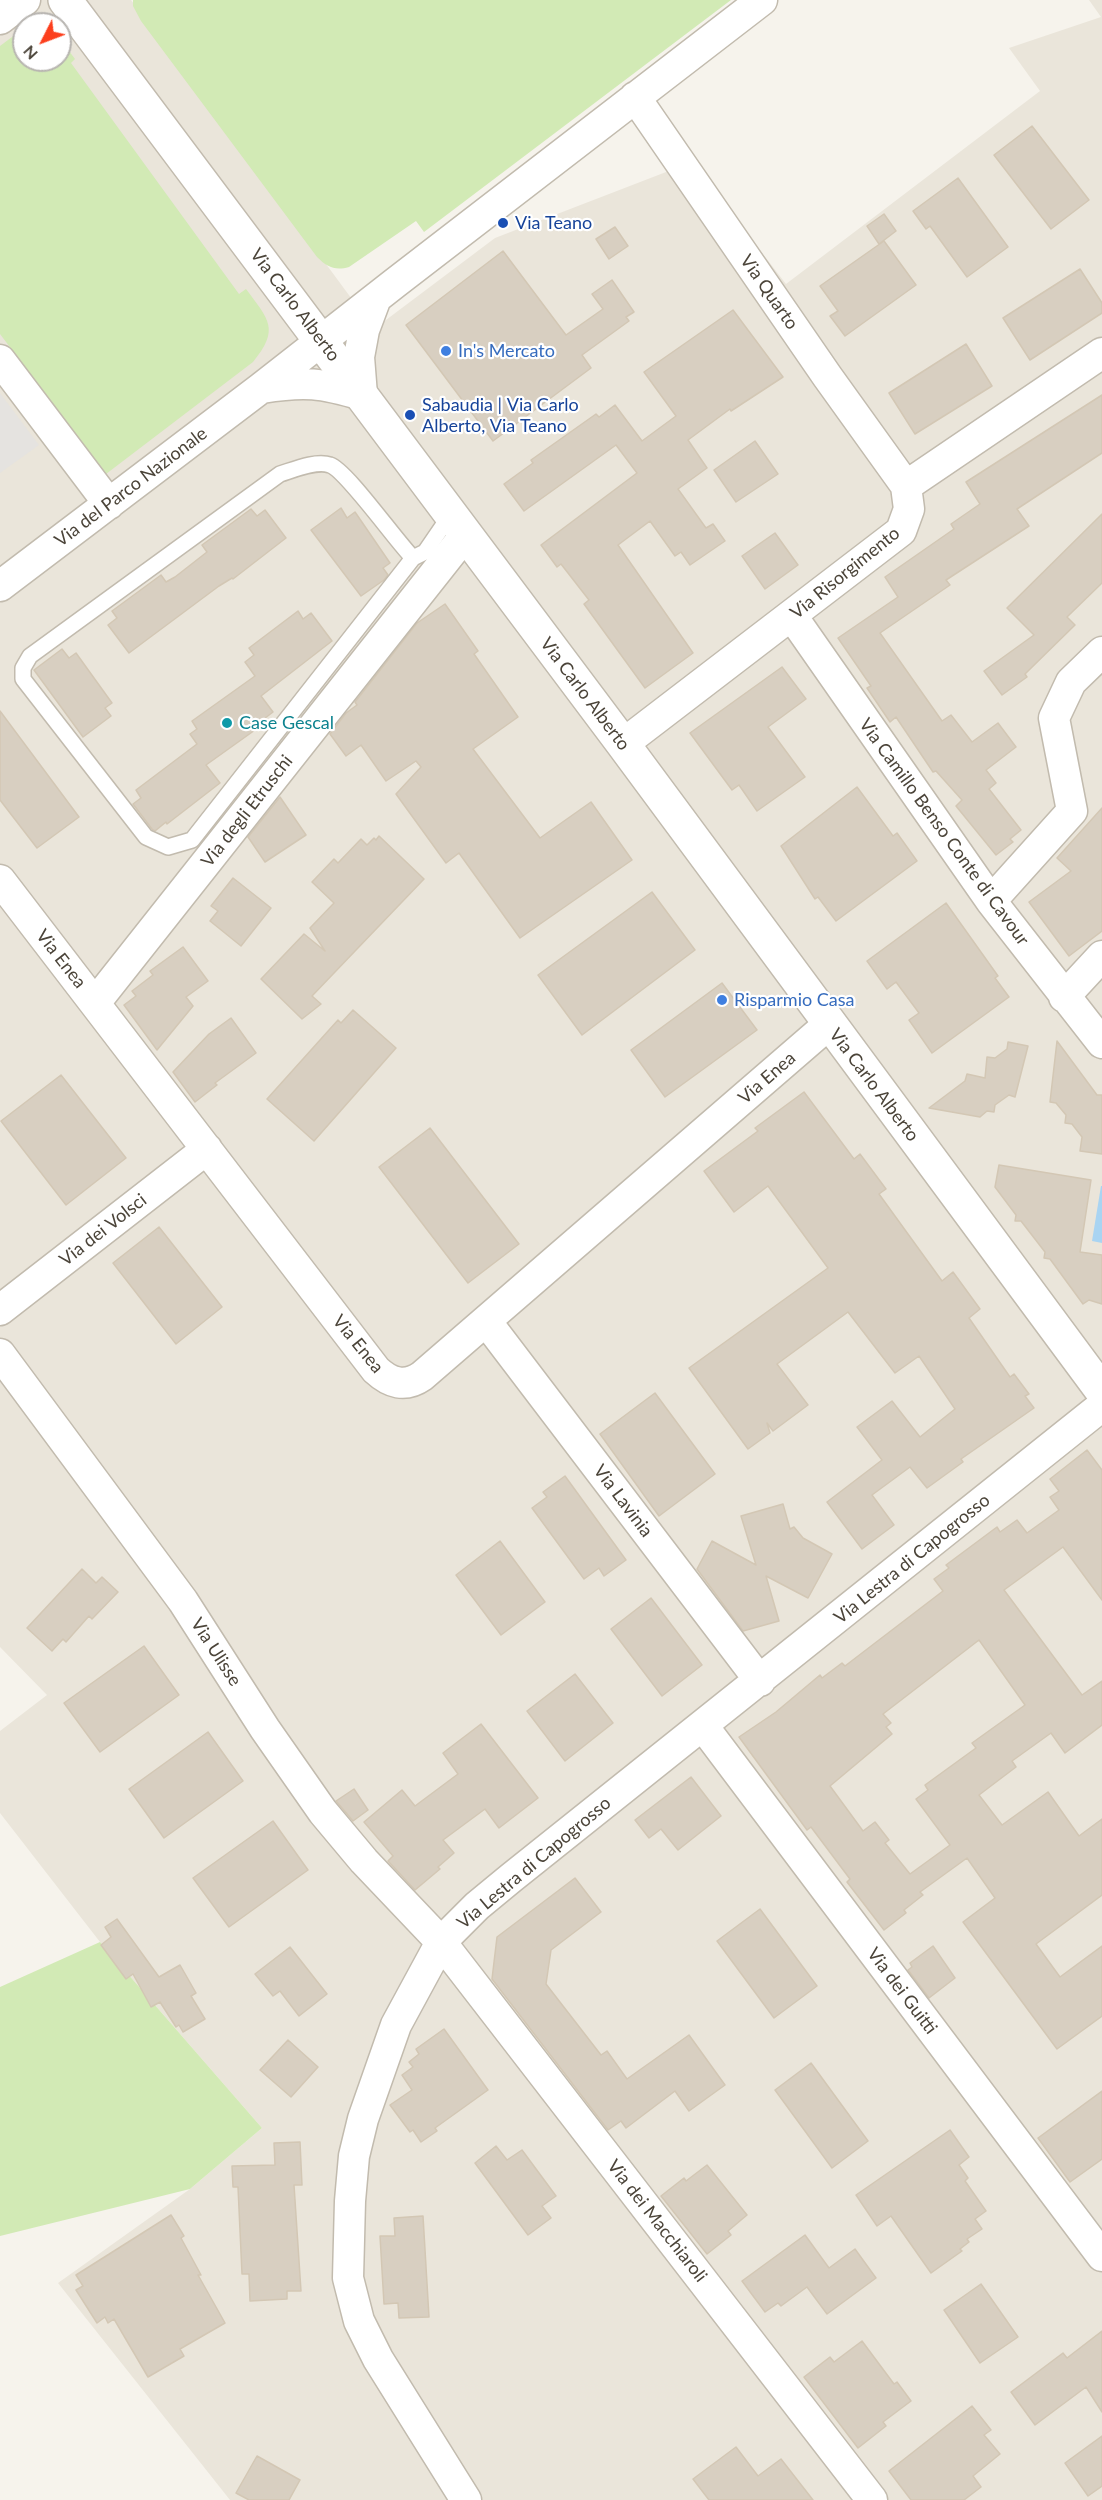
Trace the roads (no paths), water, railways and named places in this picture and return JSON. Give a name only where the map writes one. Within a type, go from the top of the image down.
[{"type":"street","points":[[0,19],[25,0]]},
{"type":"street","name":"Via Carlo Alberto","points":[[65,0],[623,744],[1102,1392]]},
{"type":"street","points":[[322,341],[762,0]]},
{"type":"street","name":"Via Quarto","points":[[635,97],[827,376],[906,486]]},
{"type":"street","points":[[362,395],[359,357],[364,330],[376,298]]},
{"type":"street","name":"Via del Parco Nazionale","points":[[0,586],[322,341]]},
{"type":"street","points":[[906,486],[1102,353]]},
{"type":"street","points":[[0,360],[109,504]]},
{"type":"street","name":"Via del Parco Nazionale","points":[[261,388],[298,382],[330,386],[362,395]]},
{"type":"street","name":"Via Risorgimento","points":[[623,744],[901,531],[909,509],[906,486]]},
{"type":"street","name":"Via degli Etruschi","points":[[95,1003],[458,524]]},
{"type":"street","name":"Via Camillo Benso Conte di Cavour","points":[[792,616],[991,901],[1102,1043]]},
{"type":"street","points":[[991,901],[1072,811],[1054,718],[1071,682],[1102,652]]},
{"type":"street","name":"Via Enea","points":[[0,880],[376,1370],[388,1379],[399,1383],[415,1381],[829,1024]]},
{"type":"street","points":[[1064,997],[1102,956]]},
{"type":"street","name":"Via dei Volsci","points":[[0,1310],[207,1149]]},
{"type":"street","name":"Via Lavinia","points":[[486,1321],[760,1681]]},
{"type":"street","name":"Via Ulisse","points":[[0,1354],[178,1594],[265,1729],[323,1812],[364,1860],[441,1942]]},
{"type":"street","name":"Via Lestra di Capogrosso","points":[[466,2500],[378,2359],[359,2321],[348,2278],[354,2156],[363,2119],[396,2025],[441,1942],[503,1884],[1102,1406]]},
{"type":"street","name":"Via dei Guitti","points":[[703,1726],[1102,2256]]},
{"type":"street","name":"Via dei Macchiaroli","points":[[441,1942],[873,2500]]},
{"type":"lane","points":[[413,558],[347,479],[331,465],[319,464],[280,474],[30,656],[23,668],[23,679],[146,837],[168,847],[192,840],[413,558],[425,552],[458,524]]},
{"type":"water","points":[[1102,1186],[1102,1243],[1092,1241]]},
{"type":"place","name":"Via Teano","points":[[503,223]]},
{"type":"place","name":"In's Mercato","points":[[446,351]]},
{"type":"place","name":"Sabaudia | Via Carlo Alberto, Via Teano","points":[[410,415]]},
{"type":"place","name":"Case Gescal","points":[[227,723]]},
{"type":"place","name":"Risparmio Casa","points":[[722,1000]]}]
